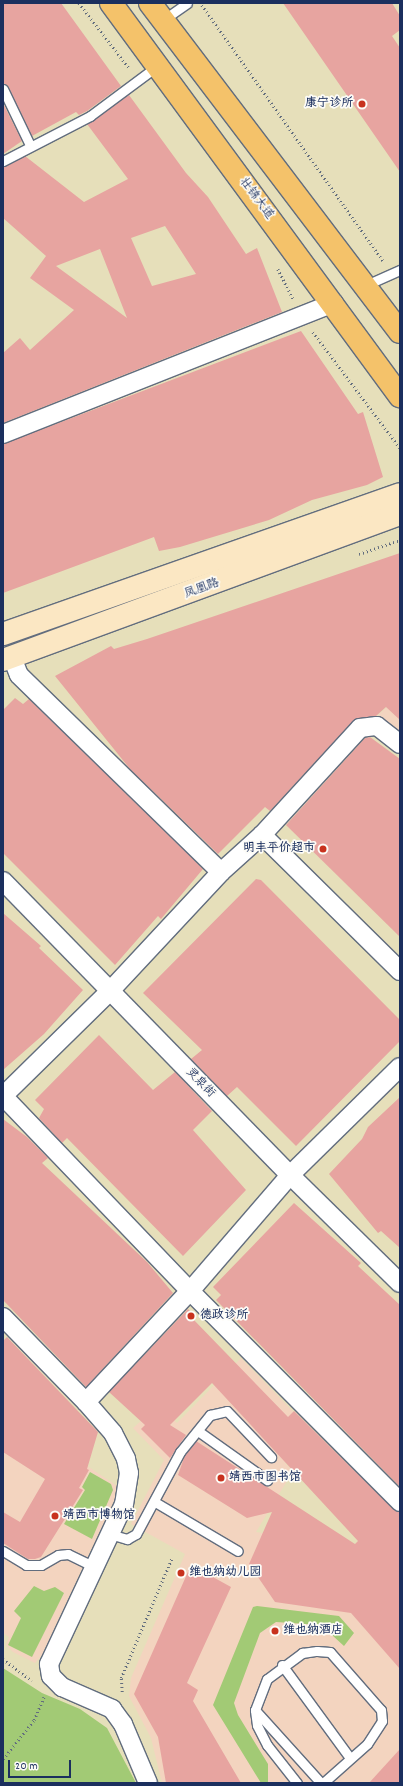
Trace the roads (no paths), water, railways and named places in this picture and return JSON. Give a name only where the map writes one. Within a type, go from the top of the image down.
[{"type":"main road","name":"壮锦大道","points":[[110,3],[334,303],[400,396]]},
{"type":"main road","points":[[150,3],[366,285],[400,332]]},
{"type":"main road","name":"凤凰路","points":[[3,634],[400,494]]},
{"type":"main road","name":"凤凰路","points":[[7,658],[400,514]]},
{"type":"street","points":[[3,434],[299,314],[334,303]]},
{"type":"street","points":[[7,658],[19,674],[221,872]]},
{"type":"street","points":[[400,744],[377,726],[368,724],[360,728],[262,835],[221,872],[110,991],[3,1096],[190,1291],[400,1502]]},
{"type":"street","points":[[262,835],[397,962]]},
{"type":"street","name":"灵泉街","points":[[3,881],[290,1175],[400,1283]]},
{"type":"street","points":[[86,1402],[190,1291],[290,1175],[400,1066]]},
{"type":"street","points":[[3,1317],[86,1402],[117,1440],[129,1473],[124,1504],[113,1535],[95,1567],[52,1656],[52,1676],[62,1687],[112,1709],[123,1724],[148,1783]]},
{"type":"lane","points":[[163,20],[188,3]]},
{"type":"lane","points":[[3,161],[30,145],[90,116],[139,81],[157,66]]},
{"type":"lane","points":[[3,90],[30,145]]},
{"type":"lane","points":[[366,285],[390,272],[400,270]]},
{"type":"lane","points":[[113,1535],[127,1539],[136,1534],[155,1502],[180,1452],[210,1415],[227,1411],[271,1457]]},
{"type":"lane","points":[[198,1431],[267,1480]]},
{"type":"lane","points":[[155,1502],[238,1551]]},
{"type":"lane","points":[[3,1551],[26,1565],[41,1565],[58,1554],[68,1554],[95,1567]]},
{"type":"lane","points":[[255,1710],[322,1783],[378,1730],[381,1710],[330,1652],[302,1653],[282,1665],[267,1679],[255,1710],[257,1725],[267,1745],[297,1783]]},
{"type":"lane","points":[[282,1665],[350,1758]]},
{"type":"place","name":"康宁诊所","points":[[362,104]]},
{"type":"place","name":"明丰平价超市","points":[[323,849]]},
{"type":"place","name":"德政诊所","points":[[191,1316]]},
{"type":"place","name":"靖西市图书馆","points":[[221,1478]]},
{"type":"place","name":"靖西市博物馆","points":[[55,1516]]},
{"type":"place","name":"维也纳幼儿园","points":[[181,1573]]},
{"type":"place","name":"维也纳酒店","points":[[275,1631]]}]
